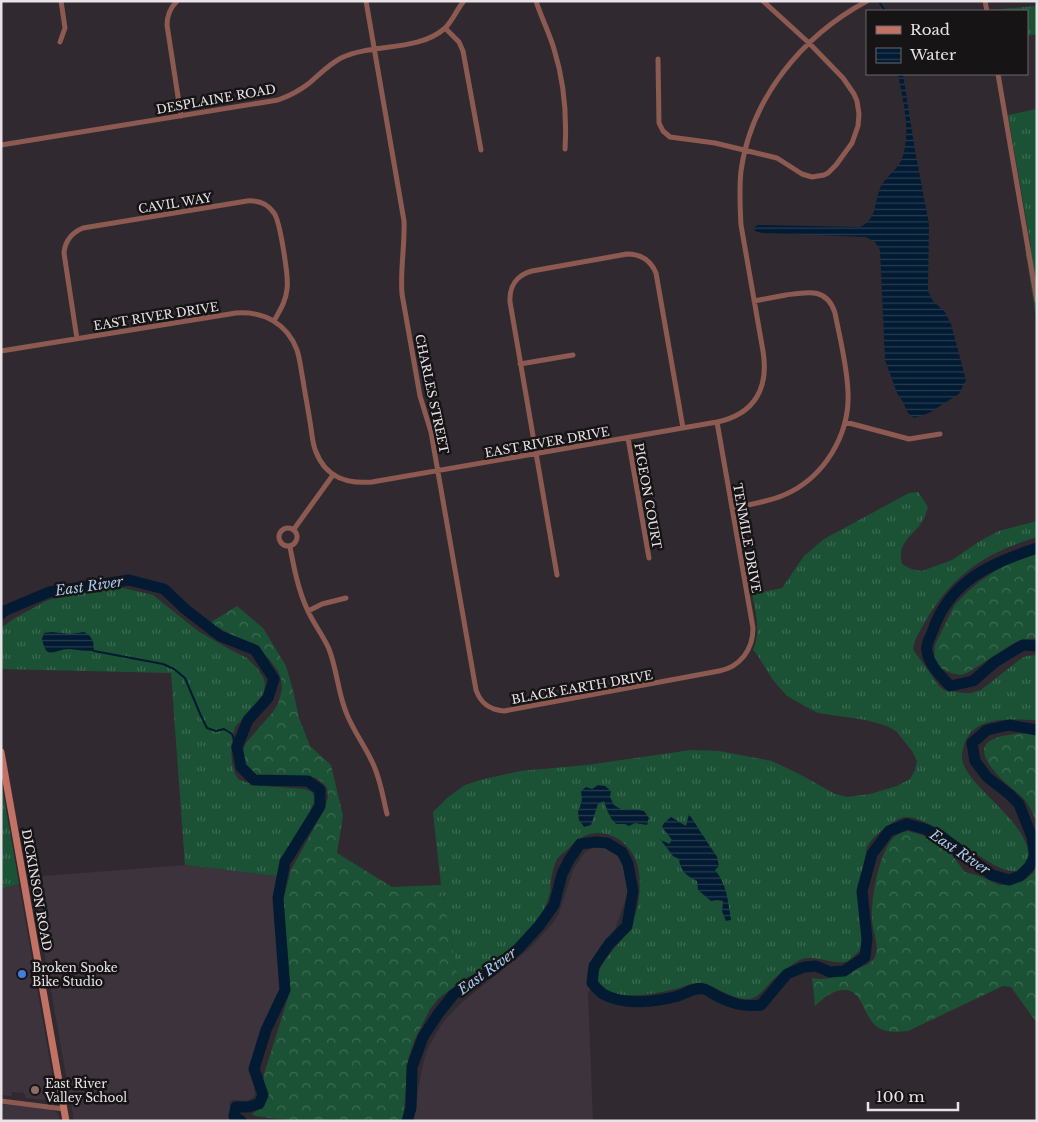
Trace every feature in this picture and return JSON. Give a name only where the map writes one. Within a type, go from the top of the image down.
[{"type":"street","points":[[60,42],[65,28],[61,1]]},
{"type":"street","points":[[177,1],[169,12],[167,25],[182,116]]},
{"type":"street","name":"CHARLES STREET","points":[[366,1],[404,221],[402,294],[420,396],[429,423],[468,643]]},
{"type":"street","points":[[536,1],[554,50],[562,82],[566,120],[565,149]]},
{"type":"street","points":[[658,59],[660,123],[663,131],[670,137],[714,143],[777,158],[802,174],[812,177],[828,173],[852,143],[859,118],[857,101],[843,78],[809,43],[763,1]]},
{"type":"street","name":"EAST RIVER DRIVE","points":[[1,351],[236,313],[255,313],[264,316],[274,321],[288,333],[297,350],[316,452],[324,466],[333,474],[342,480],[358,483],[628,438],[717,422],[734,417],[756,398],[763,382],[765,365],[741,225],[741,171],[750,133],[764,100],[782,73],[809,43],[840,17],[866,1]]},
{"type":"street","name":"DESPLAINE ROAD","points":[[1,145],[182,116],[289,96],[304,87],[328,66],[355,53],[420,41],[437,34],[452,20],[460,3]]},
{"type":"street","points":[[445,28],[459,42],[463,50],[480,150]]},
{"type":"street","points":[[998,75],[1037,301]]},
{"type":"street","name":"CAVIL WAY","points":[[77,339],[64,253],[66,242],[73,233],[83,228],[247,201],[265,204],[274,212],[278,221],[288,287],[274,321]]},
{"type":"street","points":[[557,576],[510,298],[510,291],[516,280],[525,273],[532,271],[627,254],[638,255],[651,264],[656,274],[683,428]]},
{"type":"street","points":[[732,508],[772,500],[792,491],[815,474],[832,454],[837,444],[848,407],[848,382],[832,304],[818,293],[807,292],[754,301]]},
{"type":"street","points":[[520,364],[573,355]]},
{"type":"street","name":"TENMILE DRIVE","points":[[717,422],[753,628],[750,647],[744,656]]},
{"type":"street","points":[[845,422],[909,439],[940,434]]},
{"type":"street","name":"PIGEON COURT","points":[[628,438],[649,558]]},
{"type":"street","points":[[294,529],[333,474]]},
{"type":"street","points":[[288,527],[294,529],[298,536],[296,542],[290,547],[284,546],[279,541],[279,534],[282,529],[288,527]]},
{"type":"street","points":[[290,547],[298,587],[308,612],[329,649],[334,662],[345,711],[374,766],[386,814]]},
{"type":"street","points":[[308,612],[322,604],[346,598]]},
{"type":"street","name":"BLACK EARTH DRIVE","points":[[468,643],[478,695],[487,707],[493,710],[504,711],[719,672],[735,665],[744,656]]},
{"type":"street","name":"DICKINSON ROAD","points":[[1,752],[66,1121]]},
{"type":"street","points":[[1,1101],[64,1108]]},
{"type":"shaded area","points":[[596,845],[612,848],[621,857],[626,870],[628,888],[615,929],[594,958],[590,969],[592,989],[588,992],[593,1121],[414,1121],[424,1060],[428,1048],[444,1021],[460,1004],[528,950],[553,923],[559,913],[573,870],[584,853]]},
{"type":"shaded area","points":[[185,865],[277,876],[274,891],[274,920],[282,983],[261,1033],[253,1063],[254,1097],[247,1101],[233,1100],[230,1102],[232,1113],[238,1121],[74,1121],[31,877]]},
{"type":"shaded area","points":[[19,884],[55,1090],[51,1096],[44,1100],[26,1098],[24,1093],[11,1092],[12,1096],[1,1095],[1,889]]},
{"type":"shaded area","points":[[1,1104],[50,1109],[58,1114],[60,1121],[1,1121]]},
{"type":"green space","points":[[1037,6],[1037,34],[1028,36],[1028,10],[990,10]]},
{"type":"green space","points":[[1037,109],[1037,324],[1025,248],[1031,247],[1008,115]]},
{"type":"green space","points":[[918,492],[928,507],[923,520],[901,550],[902,564],[911,569],[922,571],[952,560],[999,531],[1037,521],[1037,537],[1003,549],[975,565],[951,586],[929,615],[917,637],[913,650],[938,685],[944,690],[963,693],[981,690],[1022,658],[1037,655],[1037,720],[1006,720],[985,723],[969,735],[962,754],[963,763],[969,774],[1014,824],[1023,837],[1028,849],[1027,862],[1024,866],[1016,871],[1002,869],[933,826],[905,817],[894,822],[879,833],[867,847],[859,898],[859,915],[863,937],[862,945],[860,950],[846,962],[813,958],[802,959],[780,974],[757,995],[748,999],[741,999],[711,986],[698,983],[646,994],[621,995],[610,992],[602,986],[597,977],[606,959],[627,933],[633,921],[639,893],[640,878],[638,867],[632,852],[621,841],[606,834],[590,834],[577,841],[557,859],[552,875],[550,894],[544,910],[528,934],[507,952],[459,983],[441,885],[433,812],[447,798],[465,785],[520,771],[587,765],[691,750],[719,751],[772,761],[835,794],[847,797],[870,794],[897,786],[910,779],[917,761],[912,751],[896,731],[887,726],[866,720],[818,713],[787,696],[773,680],[753,650],[757,629],[752,594],[782,588],[804,556],[824,539],[909,493]]},
{"type":"green space","points":[[1037,554],[1037,638],[1021,640],[1012,644],[969,672],[961,675],[951,673],[936,666],[934,660],[935,645],[954,606],[979,582],[998,569],[1009,563]]},
{"type":"green space","points":[[109,587],[123,588],[153,595],[198,631],[247,658],[263,677],[265,683],[264,692],[257,703],[235,727],[231,745],[235,774],[238,779],[245,782],[263,786],[305,789],[312,792],[314,796],[314,802],[306,822],[291,844],[277,876],[185,865],[171,673],[1,669],[1,628],[13,619],[48,600]]},
{"type":"green space","points":[[237,606],[263,628],[286,666],[299,718],[310,746],[331,765],[343,816],[337,853],[392,887],[441,885],[459,983],[439,998],[430,1009],[414,1041],[408,1059],[403,1121],[296,1121],[255,1116],[252,1114],[262,1107],[265,1101],[264,1074],[288,998],[290,985],[283,900],[291,870],[325,808],[328,797],[327,788],[316,778],[258,776],[247,768],[243,762],[243,750],[246,743],[278,704],[282,689],[278,671],[260,650],[210,623]]},
{"type":"green space","points":[[1037,733],[1037,823],[1026,802],[996,773],[984,753],[985,746],[990,741],[1006,735]]},
{"type":"green space","points":[[1,781],[19,884],[1,889]]},
{"type":"green space","points":[[908,831],[922,835],[948,850],[965,872],[980,876],[999,885],[1006,885],[1026,879],[1033,873],[1037,865],[1037,1023],[1011,987],[1003,986],[908,1031],[888,1031],[877,1027],[860,1000],[851,991],[840,990],[832,993],[815,1006],[812,978],[826,979],[840,975],[868,964],[876,956],[877,945],[872,924],[872,910],[880,864],[884,853],[894,837]]},
{"type":"water","points":[[898,75],[903,75],[929,224],[928,291],[933,301],[945,312],[951,324],[966,380],[959,394],[929,413],[914,418],[908,413],[897,393],[885,360],[880,250],[875,242],[866,237],[762,233],[755,231],[754,227],[758,225],[860,227],[865,224],[872,215],[884,181],[901,161],[906,140],[904,106]]},
{"type":"water","points":[[84,632],[93,641],[94,651],[69,649],[49,652],[46,650],[42,639],[44,633],[71,634]]},
{"type":"water","points":[[598,785],[605,786],[611,791],[610,797],[614,805],[622,810],[634,809],[644,811],[649,818],[647,825],[635,823],[629,826],[616,824],[610,816],[604,801],[598,804],[591,825],[584,827],[579,820],[578,812],[582,800],[581,791],[586,787],[592,789]]},
{"type":"water","points":[[689,814],[717,857],[719,866],[715,870],[725,887],[731,920],[726,921],[722,911],[723,901],[711,901],[698,890],[697,881],[685,873],[679,859],[673,856],[660,839],[669,844],[672,840],[662,827],[664,823],[671,817],[686,826]]},
{"type":"waterway","points":[[880,3],[884,10]]},
{"type":"waterway","name":"East River","points":[[1037,548],[1004,560],[974,576],[961,586],[940,613],[928,641],[927,649],[928,657],[933,666],[950,686],[973,681],[995,662],[1023,645],[1037,646]]},
{"type":"waterway","name":"East River","points":[[1,614],[49,592],[129,580],[164,589],[185,609],[220,636],[255,650],[274,679],[268,698],[248,720],[237,747],[241,767],[254,780],[308,781],[320,790],[320,806],[285,862],[278,898],[285,990],[266,1030],[254,1069],[263,1095],[259,1104],[248,1107],[236,1107],[234,1116],[241,1121]]},
{"type":"waterway","points":[[94,651],[163,664],[174,669],[185,678],[207,728],[216,731],[224,729],[232,734],[237,747]]},
{"type":"waterway","name":"East River","points":[[407,1121],[411,1108],[412,1067],[423,1037],[453,995],[490,972],[518,949],[539,926],[554,905],[562,874],[580,844],[607,843],[622,852],[628,864],[633,891],[627,926],[609,944],[594,966],[592,983],[600,992],[611,998],[640,1002],[669,998],[701,989],[733,1003],[749,1006],[761,1005],[787,974],[804,967],[816,966],[830,972],[844,971],[865,957],[867,939],[862,891],[872,854],[889,831],[907,824],[925,829],[942,837],[992,875],[1009,880],[1020,876],[1029,867],[1035,856],[1032,837],[1019,804],[987,777],[975,761],[972,743],[987,730],[1009,725],[1037,730]]},
{"type":"place","name":"Broken Spoke Bike Studio","points":[[22,974]]},
{"type":"place","name":"East River Valley School","points":[[35,1090]]}]
